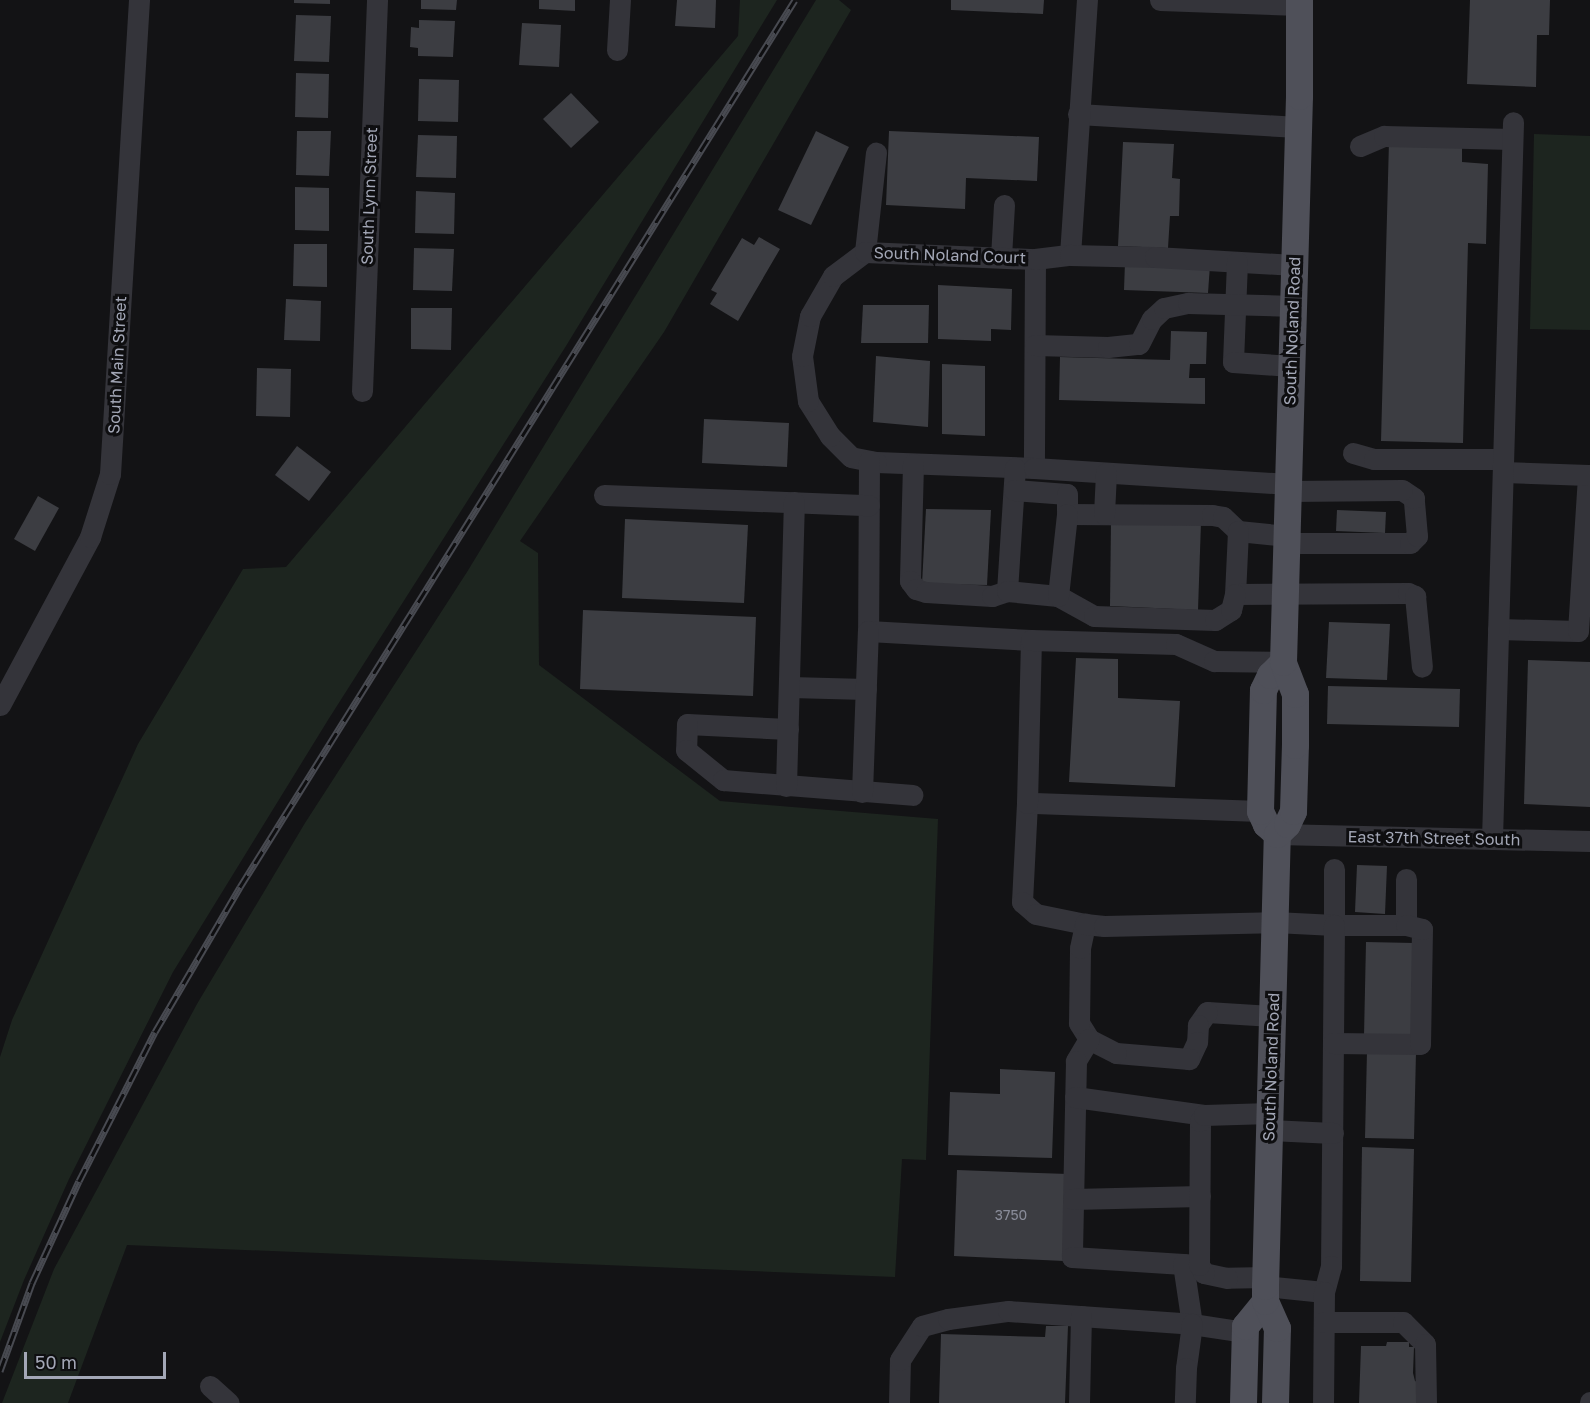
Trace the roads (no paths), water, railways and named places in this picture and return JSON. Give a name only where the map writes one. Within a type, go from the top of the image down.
[{"type":"main road","name":"South Noland Road","points":[[1275,1403],[1277,1328],[1265,1288],[1277,834],[1287,824],[1293,812],[1295,694],[1283,662],[1298,127],[1299,2]]},
{"type":"main road","points":[[1277,834],[1266,824],[1260,811],[1263,690],[1270,675],[1283,662]]},
{"type":"main road","points":[[1243,1403],[1245,1326],[1265,1288]]},
{"type":"street","name":"South Main Street","points":[[0,705],[90,537],[110,474],[139,0]]},
{"type":"street","name":"South Lynn Street","points":[[362,391],[377,0]]},
{"type":"street","points":[[617,50],[620,0]]},
{"type":"street","points":[[1070,255],[1087,0]]},
{"type":"street","points":[[1160,0],[1299,2]]},
{"type":"street","points":[[1078,114],[1298,127]]},
{"type":"street","points":[[1360,147],[1384,136],[1513,130],[1492,839]]},
{"type":"street","points":[[865,252],[876,153]]},
{"type":"street","points":[[1001,258],[1004,204]]},
{"type":"street","name":"South Noland Court","points":[[1024,468],[1035,345],[1035,259],[865,252],[833,276],[810,315],[802,357],[808,401],[830,436],[851,457],[913,464],[1067,470],[1288,487],[1402,490],[1414,498],[1417,536],[1410,543],[1287,540]]},
{"type":"street","points":[[1035,259],[1070,255],[1294,265]]},
{"type":"street","points":[[1238,262],[1233,362],[1291,366]]},
{"type":"street","points":[[1035,345],[1108,347],[1139,344],[1152,319],[1164,308],[1188,303],[1293,306]]},
{"type":"street","points":[[1353,453],[1374,459],[1503,465],[1588,475],[1578,631],[1498,629]]},
{"type":"street","points":[[862,792],[868,630],[869,460]]},
{"type":"street","points":[[913,464],[910,581],[916,589],[927,592],[992,596],[1007,591],[1058,596],[1094,616],[1215,620],[1231,610],[1235,594],[1238,531]]},
{"type":"street","points":[[1007,591],[1014,490],[1024,468]]},
{"type":"street","points":[[1058,596],[1067,504],[1067,470]]},
{"type":"street","points":[[1104,514],[1106,473]]},
{"type":"street","points":[[1014,490],[1104,514],[1223,517],[1238,531],[1287,540]]},
{"type":"street","points":[[604,495],[869,505]]},
{"type":"street","points":[[786,786],[794,502]]},
{"type":"street","points":[[1235,594],[1408,593],[1415,596],[1422,667]]},
{"type":"street","points":[[868,630],[1031,640],[1176,644],[1214,661],[1283,662]]},
{"type":"street","points":[[1031,640],[1022,902],[1036,914],[1104,926],[1275,922],[1406,925],[1422,929],[1420,1044],[1333,1043]]},
{"type":"street","points":[[790,687],[866,689]]},
{"type":"street","points":[[788,729],[687,723],[686,750],[723,780],[912,795]]},
{"type":"street","points":[[1027,803],[1260,811]]},
{"type":"street","name":"East 37th Street South","points":[[1277,834],[1590,841]]},
{"type":"street","points":[[1323,1403],[1324,1292],[1331,1266],[1334,868]]},
{"type":"street","points":[[1406,879],[1406,925]]},
{"type":"street","points":[[1085,924],[1080,948],[1079,1023],[1089,1040],[1116,1053],[1189,1059],[1197,1042],[1198,1025],[1207,1012],[1273,1016]]},
{"type":"street","points":[[1089,1040],[1076,1061],[1072,1257],[1191,1265],[1204,1273],[1265,1288],[1324,1292]]},
{"type":"street","points":[[1075,1098],[1270,1121],[1333,1133]]},
{"type":"street","points":[[1185,1403],[1186,1368],[1192,1324],[1191,1265],[1200,1196],[1200,1121],[1204,1115]]},
{"type":"street","points":[[1073,1199],[1200,1196]]},
{"type":"street","points":[[899,1403],[900,1360],[922,1326],[948,1318],[1008,1311],[1192,1324],[1245,1332]]},
{"type":"street","points":[[1079,1403],[1081,1316]]},
{"type":"street","points":[[1324,1322],[1403,1322],[1425,1344],[1426,1403]]},
{"type":"street","points":[[210,1386],[229,1403]]},
{"type":"railway","points":[[0,1371],[32,1283],[79,1181],[155,1032],[240,887],[795,0]]}]
